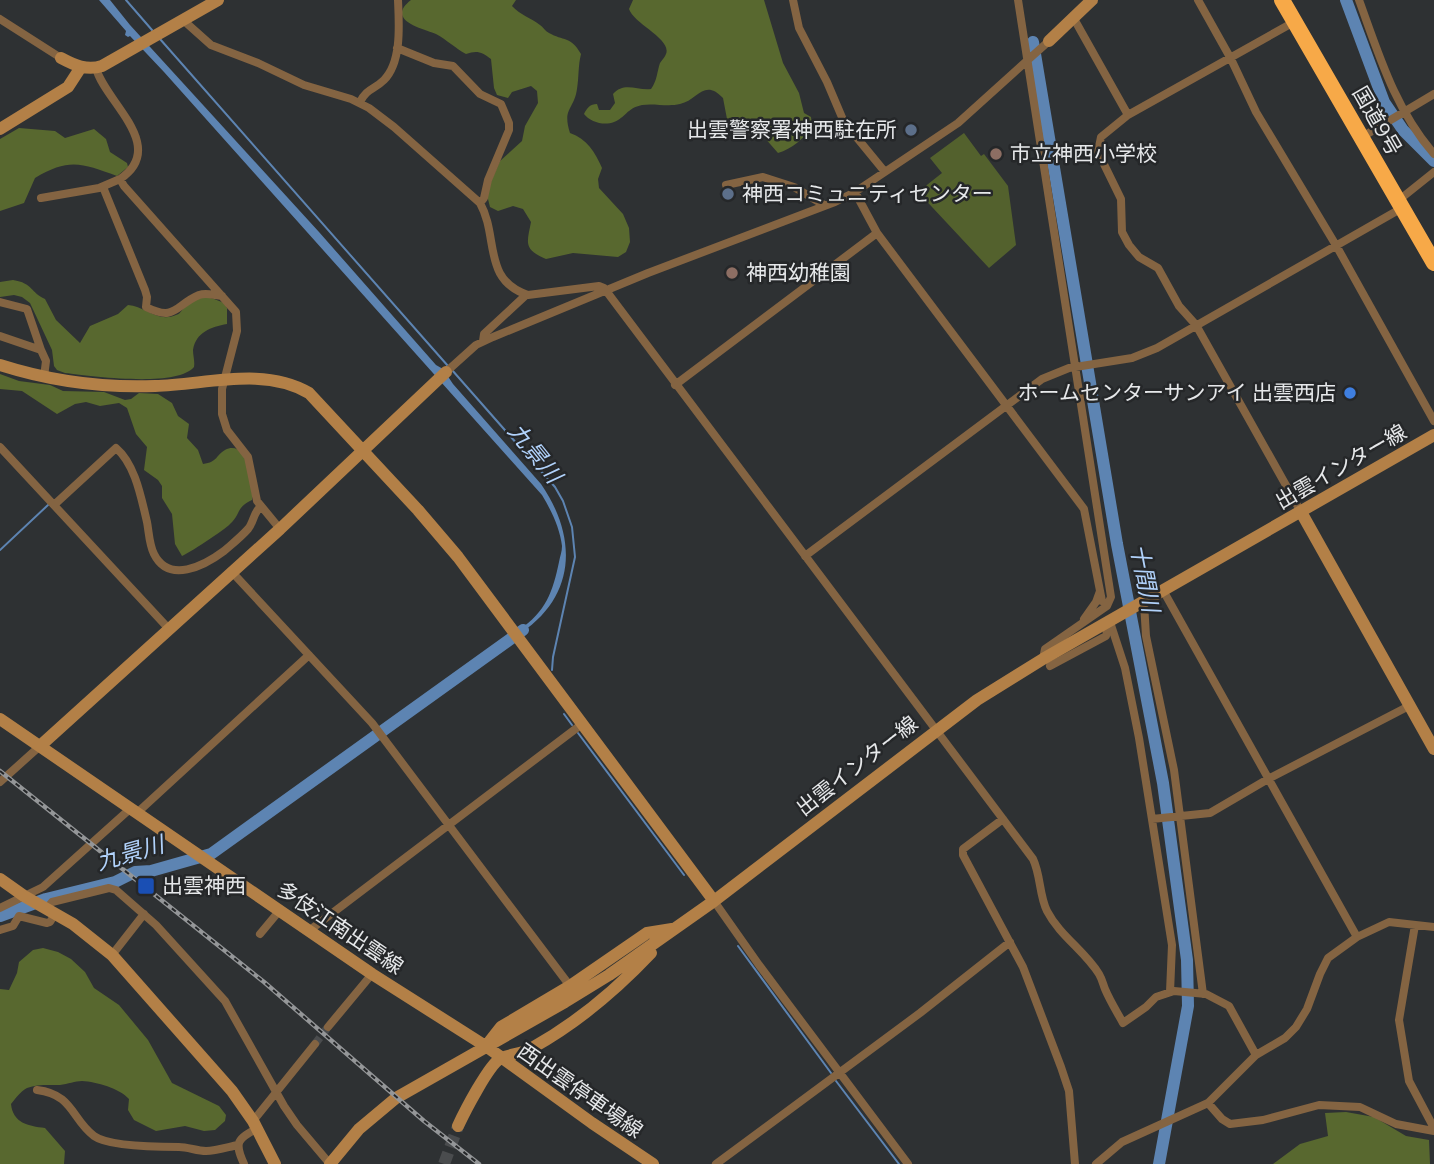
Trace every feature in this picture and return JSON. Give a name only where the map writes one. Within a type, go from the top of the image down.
[{"type":"highway","name":"国道9号","points":[[1282,0],[1434,263]]},
{"type":"street","points":[[0,19],[61,58],[81,67],[96,68],[218,0]]},
{"type":"street","points":[[360,102],[365,93],[386,78],[392,67],[397,48],[398,0]]},
{"type":"street","points":[[793,0],[799,28],[846,126],[885,172]]},
{"type":"street","points":[[1018,0],[1111,597],[1107,606],[1045,649],[1044,654]]},
{"type":"street","points":[[0,782],[483,341],[855,192],[958,123],[1092,0]]},
{"type":"street","points":[[1198,0],[1231,59],[1256,112],[1337,247],[1434,421]]},
{"type":"street","points":[[1359,0],[1388,80],[1403,111],[1434,154]]},
{"type":"street","points":[[1073,18],[1128,115]]},
{"type":"street","points":[[183,20],[211,45],[304,85],[360,102],[394,127],[480,203],[487,221],[497,272],[526,295]]},
{"type":"street","points":[[1294,22],[1128,115],[1101,137],[1098,152],[1121,199],[1122,232],[1129,246],[1139,257],[1158,268],[1180,306],[1196,326],[1434,749]]},
{"type":"street","points":[[397,48],[438,64],[453,66],[480,94],[501,104],[509,130],[480,203]]},
{"type":"street","points":[[0,130],[68,87],[81,67]]},
{"type":"street","points":[[41,198],[103,187],[120,179],[130,170],[136,159],[136,138],[131,125],[96,68]]},
{"type":"street","points":[[1362,137],[1434,94]]},
{"type":"street","points":[[805,556],[1042,379],[1075,367],[1132,358],[1157,348],[1337,247],[1401,204],[1434,172]]},
{"type":"street","points":[[726,185],[762,177],[794,187],[824,205]]},
{"type":"street","points":[[120,179],[234,309],[238,323],[224,381],[222,414],[227,430],[248,457],[254,494],[280,529]]},
{"type":"street","points":[[103,187],[145,290],[146,307],[168,314],[176,312],[202,294],[222,296]]},
{"type":"street","points":[[855,192],[877,233],[1084,509],[1102,601]]},
{"type":"street","points":[[675,385],[877,233]]},
{"type":"street","points":[[483,341],[484,334],[526,295],[599,286],[606,291],[1033,859],[1039,871],[1048,912],[1065,936],[1101,976],[1105,990],[1123,1023],[1156,997],[1172,992],[1201,993],[1229,1006],[1256,1055]]},
{"type":"street","points":[[0,302],[27,309],[46,361],[44,377]]},
{"type":"street","points":[[0,336],[41,350]]},
{"type":"street","points":[[0,365],[44,377],[132,386],[265,378],[300,388],[315,399],[445,542],[715,901],[759,965],[908,1164]]},
{"type":"street","name":"出雲インター線","points":[[330,1164],[359,1129],[396,1098],[598,982],[715,901],[936,729],[1011,678],[1111,624],[1434,435]]},
{"type":"street","points":[[0,447],[169,629]]},
{"type":"street","points":[[54,505],[116,448],[129,464],[154,554],[162,564],[175,571],[197,568],[224,550],[248,529],[256,510],[261,506]]},
{"type":"street","points":[[231,572],[375,727],[570,986]]},
{"type":"street","points":[[1079,625],[1096,602],[1100,588]]},
{"type":"street","points":[[1164,592],[1357,937]]},
{"type":"street","points":[[1142,604],[1146,636],[1174,770],[1201,993]]},
{"type":"street","points":[[1049,666],[1107,636],[1111,624]]},
{"type":"street","points":[[1111,624],[1125,668],[1154,819],[1172,945],[1172,992]]},
{"type":"street","points":[[0,908],[43,887],[309,655]]},
{"type":"street","points":[[1154,819],[1210,813],[1268,779],[1409,706]]},
{"type":"street","name":"多伎江南出雲線","points":[[0,719],[372,974],[487,1048]]},
{"type":"street","points":[[310,930],[582,724]]},
{"type":"street","points":[[1003,819],[963,849],[973,874],[1028,979],[1069,1091],[1074,1164]]},
{"type":"street","points":[[0,879],[73,924],[112,955],[232,1091],[256,1124],[275,1164]]},
{"type":"street","points":[[0,930],[13,926],[19,916],[50,922],[52,902],[109,888],[116,890],[144,914],[225,1001],[296,1125],[330,1164]]},
{"type":"street","points":[[260,934],[280,910]]},
{"type":"street","points":[[112,955],[144,914]]},
{"type":"street","points":[[1096,1164],[1122,1142],[1208,1103],[1256,1055],[1285,1038],[1296,1027],[1307,1009],[1328,958],[1357,937],[1389,922],[1434,927]]},
{"type":"street","points":[[1415,925],[1399,1020],[1409,1081],[1434,1130]]},
{"type":"street","points":[[487,1048],[501,1027],[570,986],[647,933],[672,931]]},
{"type":"street","points":[[457,1126],[471,1099],[500,1058],[530,1050],[569,1024],[613,991],[672,931]]},
{"type":"street","points":[[716,1164],[920,1013],[1010,942]]},
{"type":"street","points":[[328,1027],[372,974]]},
{"type":"street","points":[[244,1164],[238,1145],[243,1136],[256,1124],[276,1092],[315,1044]]},
{"type":"street","name":"西出雲停車場線","points":[[487,1048],[653,1164]]},
{"type":"street","points":[[525,1075],[525,1060],[530,1050]]},
{"type":"street","points":[[37,1090],[56,1095],[99,1139],[132,1145],[203,1151],[238,1145]]},
{"type":"street","points":[[1208,1103],[1230,1124],[1263,1120],[1319,1105],[1360,1107],[1396,1124],[1434,1130]]},
{"type":"green space","points":[[411,0],[516,0],[512,6],[518,12],[577,48],[581,54],[578,85],[568,114],[568,125],[570,133],[590,147],[602,168],[598,179],[599,188],[623,214],[629,228],[630,242],[626,252],[618,257],[573,253],[546,259],[533,252],[528,245],[531,222],[523,209],[513,206],[498,211],[490,207],[487,195],[489,186],[500,161],[522,141],[525,126],[538,103],[537,91],[531,86],[512,92],[508,98],[497,95],[491,59],[479,52],[466,54],[436,34],[409,23],[402,13]]},
{"type":"green space","points":[[633,0],[764,0],[783,63],[799,93],[804,113],[811,117],[812,127],[797,143],[778,153],[757,129],[735,132],[727,119],[723,98],[711,90],[701,92],[680,104],[637,106],[610,123],[590,119],[584,114],[588,108],[597,104],[599,110],[610,110],[615,103],[613,94],[617,90],[626,87],[651,89],[666,54],[666,48],[658,37],[632,15],[629,9]]},
{"type":"green space","points":[[19,128],[55,131],[65,138],[94,129],[106,139],[110,152],[127,163],[128,167],[117,176],[85,166],[58,167],[35,178],[24,203],[0,211],[0,139]]},
{"type":"green space","points":[[964,133],[1008,186],[1016,245],[989,268],[918,192],[942,173],[930,158]]},
{"type":"green space","points":[[13,280],[24,283],[45,299],[56,320],[80,343],[90,326],[118,314],[128,305],[157,316],[169,317],[179,314],[194,300],[208,297],[224,303],[227,308],[227,324],[210,329],[197,339],[193,350],[194,367],[184,373],[170,377],[133,379],[65,373],[54,366],[52,350],[30,303],[14,295],[0,297],[0,282]]},
{"type":"green space","points":[[0,374],[19,381],[50,385],[63,391],[104,392],[125,400],[139,393],[158,394],[172,403],[178,416],[189,424],[187,438],[198,450],[203,464],[214,460],[225,450],[233,448],[239,451],[248,466],[252,500],[243,505],[227,527],[182,556],[175,544],[172,514],[162,498],[162,486],[144,470],[147,447],[136,434],[127,408],[119,403],[100,406],[86,402],[75,404],[57,414],[22,391],[0,389]]},
{"type":"green space","points":[[43,948],[71,959],[85,972],[94,988],[119,1005],[148,1040],[172,1083],[219,1106],[226,1115],[225,1121],[215,1130],[204,1131],[185,1126],[156,1131],[134,1120],[128,1110],[129,1099],[107,1086],[82,1081],[35,1086],[18,1095],[11,1104],[12,1110],[22,1122],[45,1128],[65,1151],[64,1164],[0,1164],[0,989],[9,990],[19,962],[33,950]]},
{"type":"green space","points":[[1346,1112],[1374,1117],[1406,1136],[1429,1140],[1430,1164],[1273,1164],[1300,1144],[1328,1136],[1325,1113]]},
{"type":"water","points":[[99,0],[110,0],[436,365],[443,369],[453,384],[541,484],[561,524],[566,564],[553,601],[539,618],[521,633],[519,630],[536,616],[547,600],[562,550],[557,526],[542,495],[164,72],[130,36],[125,35],[126,31]]},
{"type":"waterway","points":[[126,0],[152,30]]},
{"type":"waterway","points":[[1346,0],[1384,102],[1403,130],[1434,161]]},
{"type":"waterway","points":[[160,39],[448,366]]},
{"type":"waterway","name":"十間川","points":[[1033,42],[1117,544],[1163,783],[1187,960],[1188,1006],[1159,1164]]},
{"type":"waterway","points":[[452,370],[555,487],[572,527],[575,557],[552,670]]},
{"type":"waterway","points":[[0,550],[48,505]]},
{"type":"waterway","name":"九景川","points":[[0,916],[46,899],[115,882],[135,872],[151,871],[211,854],[523,630]]},
{"type":"waterway","points":[[564,714],[572,725]]},
{"type":"waterway","points":[[578,733],[684,875]]},
{"type":"waterway","points":[[738,946],[831,1073]]},
{"type":"waterway","points":[[836,1081],[899,1164]]},
{"type":"tunnel","points":[[315,1044],[328,1027]]},
{"type":"tunnel","points":[[444,1164],[458,1126]]},
{"type":"railway","points":[[0,771],[264,982],[424,1121],[479,1164]]},
{"type":"place","name":"出雲警察署神西駐在所","points":[[911,130]]},
{"type":"place","name":"市立神西小学校","points":[[996,154]]},
{"type":"place","name":"神西コミュニティセンター","points":[[728,194]]},
{"type":"place","name":"神西幼稚園","points":[[732,273]]},
{"type":"place","name":"ホームセンターサンアイ 出雲西店","points":[[1350,393]]},
{"type":"place","name":"出雲神西","points":[[146,886]]}]
